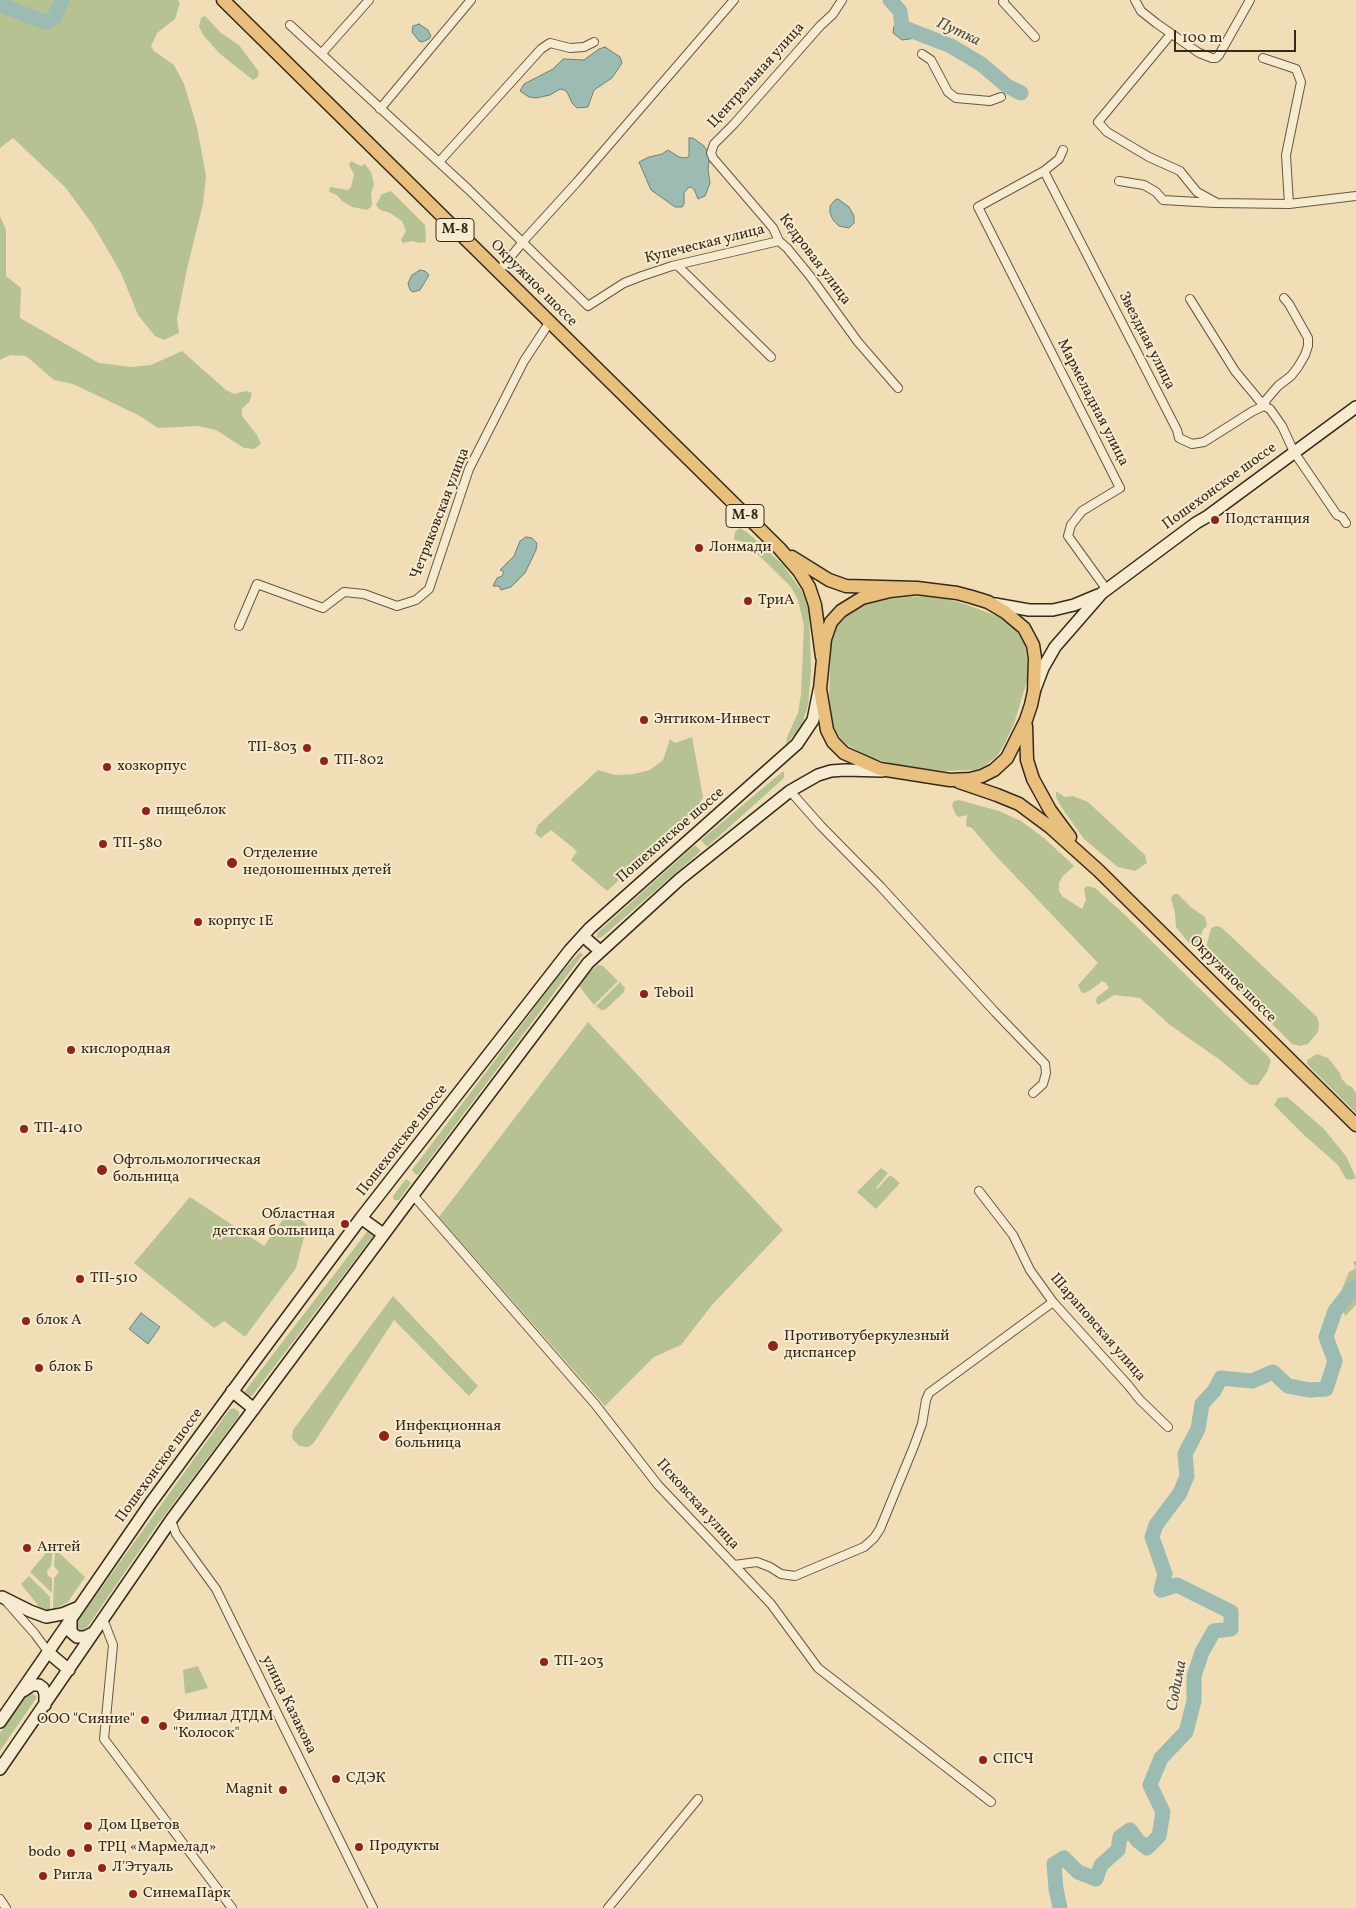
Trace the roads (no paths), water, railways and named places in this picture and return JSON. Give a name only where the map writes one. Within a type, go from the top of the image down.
[{"type":"main road","name":"Окружное шоссе","points":[[223,0],[779,548],[799,571],[809,587],[818,622],[822,657]]},
{"type":"main road","name":"Пошехонское шоссе","points":[[1104,591],[1356,407]]},
{"type":"main road","name":"Окружное шоссе","points":[[779,548],[824,577],[840,584],[857,587],[917,588],[957,593],[988,602],[1015,619],[1024,628],[1030,638],[1035,658],[1034,690],[1026,720],[1011,750],[1000,765],[987,774],[975,778],[950,780]]},
{"type":"main road","name":"Окружное шоссе","points":[[917,588],[868,596],[846,607],[835,617],[828,628],[822,657],[820,689],[827,730],[837,748],[861,762],[892,772],[950,780],[1019,804],[1085,857],[1356,1125]]},
{"type":"main road","points":[[988,602],[1040,611],[1074,605],[1104,591]]},
{"type":"main road","points":[[1034,690],[1043,668],[1055,647],[1104,591]]},
{"type":"main road","name":"Пошехонское шоссе","points":[[0,1722],[150,1504],[232,1391],[361,1218],[570,950],[583,936],[797,744],[813,720],[820,689]]},
{"type":"main road","name":"Окружное шоссе","points":[[1026,720],[1027,760],[1033,779],[1050,810],[1085,857]]},
{"type":"main road","points":[[0,1769],[171,1520],[383,1234],[588,963],[600,950],[702,860],[790,790],[818,775],[831,771],[892,772]]},
{"type":"main road","points":[[583,936],[600,950]]},
{"type":"main road","points":[[361,1218],[383,1234]]},
{"type":"main road","points":[[232,1391],[254,1409]]},
{"type":"main road","points":[[1,1595],[30,1611],[46,1617],[62,1614],[80,1607]]},
{"type":"main road","points":[[70,1621],[71,1632],[78,1637],[85,1637],[94,1633]]},
{"type":"main road","points":[[49,1653],[69,1670]]},
{"type":"main road","points":[[21,1692],[32,1685],[39,1685],[46,1694],[44,1705]]},
{"type":"street","points":[[322,53],[370,0]]},
{"type":"street","points":[[380,109],[471,0]]},
{"type":"street","points":[[498,272],[734,0]]},
{"type":"street","name":"Центральная улица","points":[[711,148],[820,26],[833,14],[842,0]]},
{"type":"street","points":[[1004,0],[1003,2],[1035,37]]},
{"type":"street","points":[[1135,0],[1141,11],[1171,34],[1199,53],[1212,58],[1216,58],[1250,0]]},
{"type":"street","points":[[290,26],[309,44],[322,53],[523,241]]},
{"type":"street","points":[[1171,34],[1098,122],[1107,132],[1149,157],[1180,171],[1197,192],[1217,204]]},
{"type":"street","points":[[439,162],[540,49],[550,43],[570,48],[584,47],[594,42]]},
{"type":"street","points":[[922,54],[931,60],[945,88],[956,98],[990,101],[1001,97]]},
{"type":"street","points":[[1263,58],[1296,69],[1302,82],[1286,155],[1289,204]]},
{"type":"street","name":"Кедровая улица","points":[[711,148],[713,158],[762,214],[777,233],[779,241],[810,276],[858,342],[898,388]]},
{"type":"street","points":[[1044,172],[1059,159],[1063,150]]},
{"type":"street","name":"Мармеладная улица","points":[[1044,172],[978,206],[1120,488],[1082,512],[1071,526],[1068,536],[1104,591]]},
{"type":"street","name":"Звездная улица","points":[[1044,172],[1177,430],[1179,438],[1192,444],[1204,442],[1264,406]]},
{"type":"street","points":[[1119,181],[1144,185],[1156,192],[1163,200],[1217,204],[1289,204],[1356,196]]},
{"type":"street","name":"Купеческая улица","points":[[523,241],[588,306],[624,283],[677,264],[779,241]]},
{"type":"street","points":[[677,264],[772,357]]},
{"type":"street","points":[[1264,406],[1266,400],[1298,367],[1306,355],[1308,346],[1308,338],[1290,304],[1284,298]]},
{"type":"street","points":[[1190,299],[1235,371],[1264,406],[1270,409],[1282,426],[1294,452],[1337,515],[1342,517],[1346,523]]},
{"type":"street","name":"Четряковская улица","points":[[239,626],[257,584],[323,608],[344,592],[364,594],[396,606],[416,600],[429,589],[469,469],[524,361],[549,323]]},
{"type":"street","points":[[790,790],[1045,1064],[1046,1073],[1043,1084],[1033,1094]]},
{"type":"street","name":"Шараповская улица","points":[[980,1191],[1013,1235],[1030,1270],[1053,1302],[1140,1400],[1168,1427]]},
{"type":"street","name":"Псковская улица","points":[[413,1195],[595,1404],[658,1485],[771,1604],[802,1648],[824,1674],[991,1802]]},
{"type":"street","points":[[734,1565],[757,1562],[781,1574],[795,1576],[864,1547],[880,1529],[922,1424],[929,1393],[1053,1302]]},
{"type":"street","name":"улица Казакова","points":[[171,1520],[176,1534],[216,1589],[373,1908]]},
{"type":"street","points":[[1,1595],[49,1653]]},
{"type":"street","points":[[102,1619],[113,1645],[104,1739],[232,1908]]},
{"type":"street","points":[[608,1908],[698,1799]]},
{"type":"street","points":[[0,1899],[6,1908]]},
{"type":"water","points":[[902,22],[912,26],[916,31],[916,38],[902,40],[893,33],[894,26]]},
{"type":"water","points":[[419,24],[428,30],[431,36],[422,42],[412,32],[413,26]]},
{"type":"water","points":[[605,47],[620,57],[622,63],[612,78],[594,90],[588,107],[577,108],[572,103],[567,92],[560,89],[550,95],[536,98],[529,97],[520,91],[524,84],[553,69],[563,59],[584,60]]},
{"type":"water","points":[[689,138],[693,138],[704,146],[710,155],[708,169],[710,183],[705,196],[698,199],[694,189],[688,188],[684,193],[684,204],[682,207],[675,207],[651,190],[639,162],[668,150],[679,157],[686,158],[689,156]]},
{"type":"water","points":[[838,199],[849,207],[854,216],[854,223],[849,228],[839,226],[833,220],[830,213],[830,206]]},
{"type":"water","points":[[420,270],[425,271],[429,275],[420,290],[413,292],[410,290],[408,283],[412,275]]},
{"type":"water","points":[[526,537],[532,538],[537,543],[536,550],[525,573],[511,587],[501,590],[499,586],[493,586],[497,578],[502,576],[504,572],[500,570],[514,556],[520,541]]},
{"type":"water","points":[[141,1313],[160,1327],[148,1344],[129,1329]]},
{"type":"waterway","name":"Путка","points":[[0,5],[46,22],[54,18],[62,0]]},
{"type":"waterway","name":"Путка","points":[[890,0],[900,11],[902,27],[951,46],[981,64],[1007,86],[1021,93]]},
{"type":"waterway","name":"Содима","points":[[1060,1908],[1054,1864],[1064,1858],[1078,1872],[1096,1879],[1101,1865],[1118,1850],[1120,1837],[1130,1830],[1138,1841],[1147,1848],[1159,1836],[1163,1812],[1150,1785],[1161,1758],[1186,1732],[1194,1701],[1194,1676],[1202,1652],[1214,1631],[1231,1629],[1231,1612],[1177,1585],[1161,1590],[1165,1574],[1152,1537],[1156,1525],[1180,1493],[1187,1476],[1185,1454],[1198,1429],[1202,1404],[1214,1391],[1221,1378],[1252,1381],[1273,1372],[1288,1386],[1310,1390],[1326,1389],[1335,1361],[1326,1337],[1335,1311],[1354,1287],[1356,1287]]},
{"type":"place","name":"Подстанция","points":[[1215,520]]},
{"type":"place","name":"Лонмади","points":[[699,548]]},
{"type":"place","name":"ТриА","points":[[748,601]]},
{"type":"place","name":"Энтиком-Инвест","points":[[644,720]]},
{"type":"place","name":"ТП-803","points":[[307,748]]},
{"type":"place","name":"ТП-802","points":[[324,761]]},
{"type":"place","name":"хозкорпус","points":[[107,767]]},
{"type":"place","name":"пищеблок","points":[[146,811]]},
{"type":"place","name":"ТП-580","points":[[103,844]]},
{"type":"place","name":"Отделение недоношенных детей","points":[[232,863]]},
{"type":"place","name":"корпус 1Е","points":[[198,922]]},
{"type":"place","name":"Teboil","points":[[644,994]]},
{"type":"place","name":"кислородная","points":[[71,1050]]},
{"type":"place","name":"ТП-410","points":[[24,1129]]},
{"type":"place","name":"Офтольмологическая больница","points":[[102,1170]]},
{"type":"place","name":"Областная детская больница","points":[[345,1224]]},
{"type":"place","name":"ТП-510","points":[[80,1279]]},
{"type":"place","name":"блок А","points":[[26,1321]]},
{"type":"place","name":"Противотуберкулезный диспансер","points":[[773,1346]]},
{"type":"place","name":"блок Б","points":[[39,1368]]},
{"type":"place","name":"Инфекционная больница","points":[[384,1436]]},
{"type":"place","name":"Антей","points":[[27,1548]]},
{"type":"place","name":"ТП-203","points":[[544,1662]]},
{"type":"place","name":"ООО \"Сияние\"","points":[[145,1720]]},
{"type":"place","name":"Филиал ДТДМ \"Колосок\"","points":[[163,1726]]},
{"type":"place","name":"СПСЧ","points":[[983,1760]]},
{"type":"place","name":"СДЭК","points":[[336,1779]]},
{"type":"place","name":"Magnit","points":[[283,1790]]},
{"type":"place","name":"Дом Цветов","points":[[88,1826]]},
{"type":"place","name":"Продукты","points":[[359,1847]]},
{"type":"place","name":"ТРЦ «Мармелад»","points":[[88,1848]]},
{"type":"place","name":"bodo","points":[[71,1853]]},
{"type":"place","name":"Л'Этуаль","points":[[102,1868]]},
{"type":"place","name":"Ригла","points":[[43,1876]]},
{"type":"place","name":"СинемаПарк","points":[[133,1894]]}]
